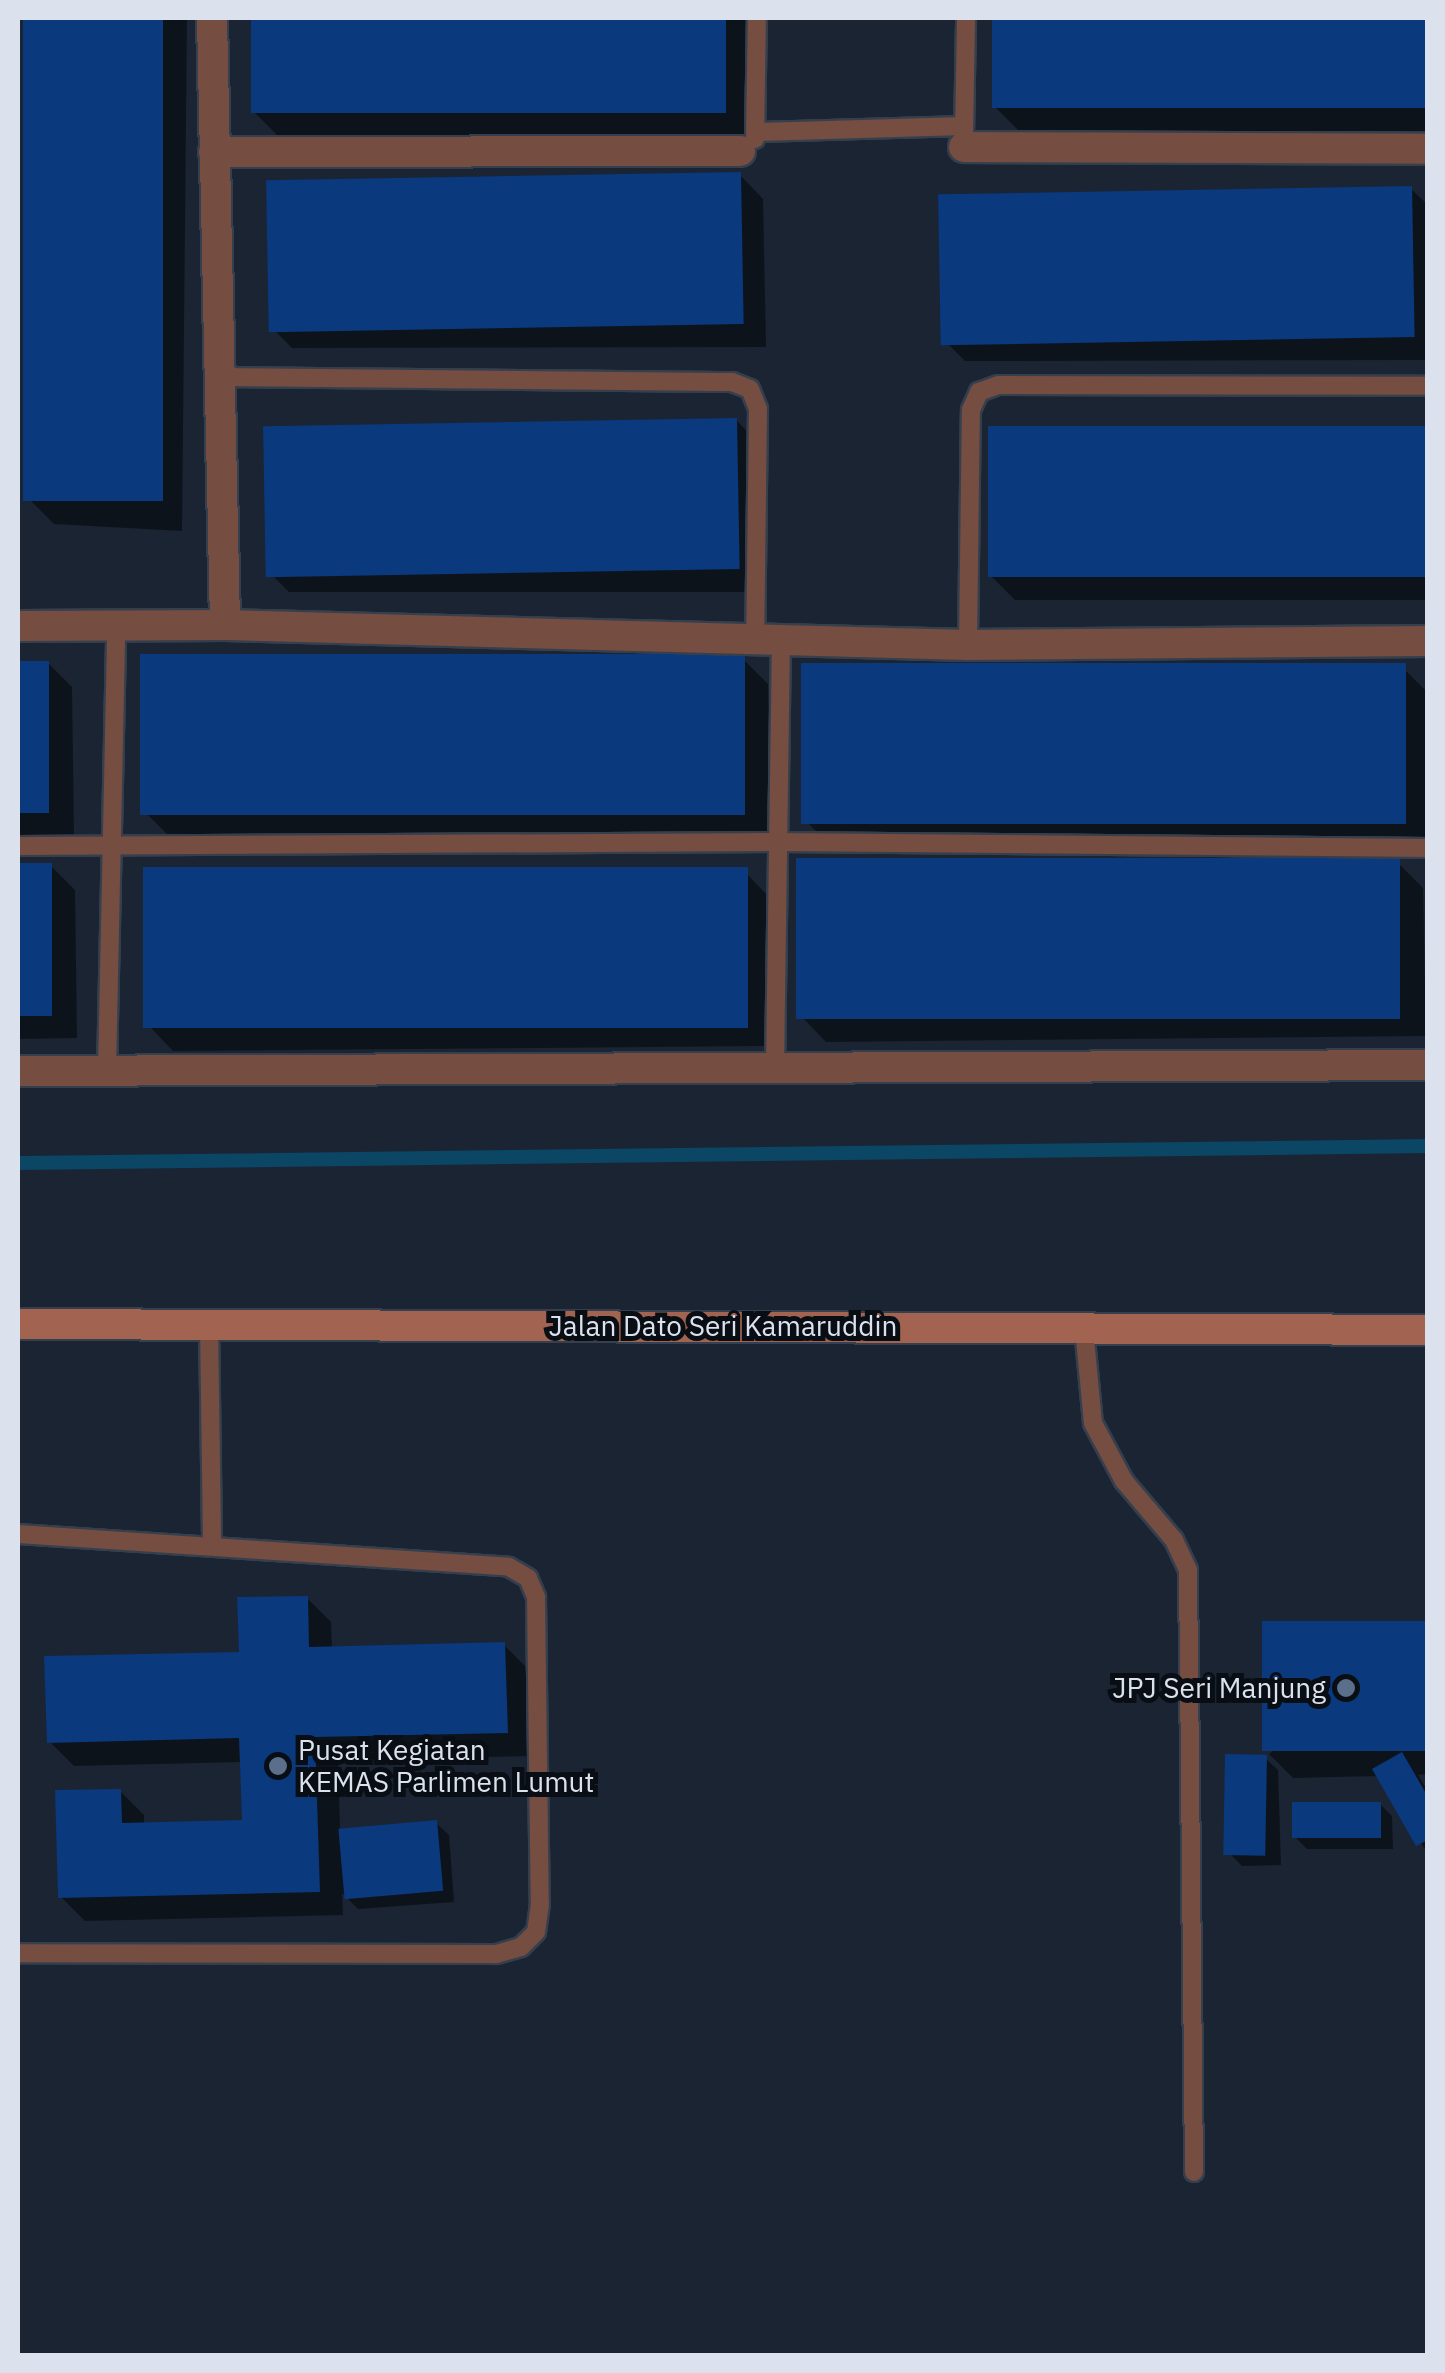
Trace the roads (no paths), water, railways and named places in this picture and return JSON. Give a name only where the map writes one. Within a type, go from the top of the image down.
[{"type":"street","points":[[212,18],[225,625]]},
{"type":"street","points":[[964,137],[1428,149]]},
{"type":"street","points":[[214,152],[749,141]]},
{"type":"street","points":[[18,626],[225,625],[968,645],[1428,640]]},
{"type":"street","points":[[18,1071],[1428,1065]]},
{"type":"street","name":"Jalan Dato Seri Kamaruddin","points":[[18,1324],[1428,1330]]},
{"type":"lane","points":[[757,18],[749,141],[964,137],[966,18]]},
{"type":"lane","points":[[219,377],[732,382],[750,390],[758,408],[778,842],[775,1068]]},
{"type":"lane","points":[[968,645],[972,410],[979,392],[998,385],[1428,386]]},
{"type":"lane","points":[[107,1070],[116,625]]},
{"type":"lane","points":[[18,846],[778,842],[1428,848]]},
{"type":"lane","points":[[208,1324],[212,1544]]},
{"type":"lane","points":[[1084,1328],[1093,1423],[1124,1481],[1174,1540],[1188,1570],[1194,2172]]},
{"type":"lane","points":[[18,1534],[212,1544],[509,1568],[528,1578],[536,1598],[536,1932],[521,1947],[496,1954],[18,1953]]},
{"type":"waterway","points":[[18,1163],[1428,1146]]},
{"type":"place","name":"JPJ Seri Manjung","points":[[1346,1688]]},
{"type":"place","name":"Pusat Kegiatan KEMAS Parlimen Lumut","points":[[278,1766]]}]
